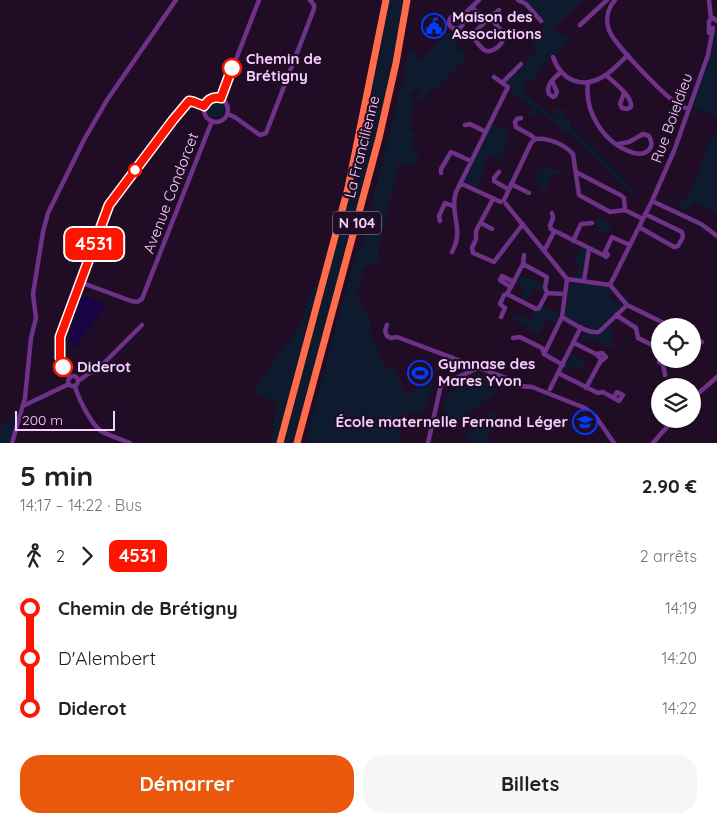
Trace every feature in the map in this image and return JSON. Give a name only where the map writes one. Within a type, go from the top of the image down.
[{"type":"highway","name":"La Francilienne","points":[[280,443],[348,188],[386,0]]},
{"type":"highway","name":"La Francilienne","points":[[297,443],[382,129],[407,0]]},
{"type":"street","points":[[12,443],[23,406],[31,338],[36,318],[33,294],[48,213],[106,100],[176,0]]},
{"type":"street","points":[[221,98],[259,0]]},
{"type":"street","points":[[228,114],[260,135],[266,133],[314,9],[314,4],[310,0]]},
{"type":"street","points":[[461,17],[479,0]]},
{"type":"street","points":[[518,0],[526,4],[541,20]]},
{"type":"street","points":[[580,26],[607,0]]},
{"type":"street","points":[[615,0],[608,16],[609,30],[617,44],[675,102],[689,110]]},
{"type":"street","points":[[709,0],[715,19]]},
{"type":"street","points":[[472,7],[488,19],[505,34],[505,39],[492,52],[484,50],[473,36],[488,19],[499,10]]},
{"type":"street","name":"Rue Boieldieu","points":[[610,285],[652,201],[674,151],[710,50],[713,27],[708,23],[715,19]]},
{"type":"street","points":[[553,57],[560,72],[576,82],[588,82],[606,75],[628,55]]},
{"type":"street","points":[[502,83],[521,64]]},
{"type":"street","points":[[552,81],[560,72]]},
{"type":"street","points":[[606,75],[624,93]]},
{"type":"street","points":[[452,252],[458,230],[453,206],[456,192],[508,87],[494,77]]},
{"type":"street","points":[[588,82],[587,96],[591,112],[603,132],[618,144],[635,153],[644,154],[650,149],[652,141],[649,136],[643,134],[629,142],[618,144]]},
{"type":"street","points":[[221,98],[228,107],[228,114],[223,120],[212,121],[204,113],[204,106],[209,99],[221,98]]},
{"type":"street","points":[[78,380],[74,377],[70,378],[64,371],[60,358],[60,337],[104,214],[114,197],[185,105],[189,101],[204,106]]},
{"type":"street","points":[[522,118],[517,119],[515,122],[516,128],[535,139],[547,139],[570,150],[574,156],[578,195],[610,212],[625,210],[682,232],[683,237],[678,246],[674,247],[639,227]]},
{"type":"street","name":"Avenue Condorcet","points":[[80,282],[131,301],[137,302],[141,300],[212,121]]},
{"type":"street","points":[[465,125],[470,124],[486,132]]},
{"type":"street","points":[[504,202],[508,189],[531,143],[535,139]]},
{"type":"street","points":[[442,172],[441,169],[451,152],[471,160]]},
{"type":"street","points":[[499,172],[494,181],[508,189]]},
{"type":"street","points":[[576,172],[622,196],[624,198],[625,210]]},
{"type":"street","points":[[460,183],[493,199],[504,202],[567,279],[610,285],[627,305],[654,318]]},
{"type":"street","points":[[511,184],[530,193]]},
{"type":"street","points":[[493,199],[476,231],[476,239],[472,248],[473,253],[491,262],[496,261],[523,224]]},
{"type":"street","points":[[652,201],[701,224],[717,236]]},
{"type":"street","points":[[440,221],[439,216],[445,203],[453,206]]},
{"type":"street","points":[[552,213],[553,218],[550,228],[554,232],[589,249],[604,254],[612,237],[630,245]]},
{"type":"street","points":[[481,223],[492,229]]},
{"type":"street","points":[[572,241],[581,224],[592,223]]},
{"type":"street","points":[[544,251],[554,232]]},
{"type":"street","points":[[584,281],[589,249]]},
{"type":"street","points":[[501,317],[505,308],[500,304],[523,264],[524,255]]},
{"type":"street","points":[[523,264],[547,277],[544,287],[547,292]]},
{"type":"street","points":[[511,287],[500,280],[502,276],[514,282]]},
{"type":"street","points":[[544,354],[562,317],[567,279]]},
{"type":"street","points":[[547,292],[565,294]]},
{"type":"street","points":[[507,294],[536,309],[540,307],[547,292]]},
{"type":"street","points":[[562,317],[594,333],[599,332],[627,305]]},
{"type":"street","points":[[616,315],[636,328],[637,337],[640,340],[651,345]]},
{"type":"street","points":[[130,443],[99,429],[92,421],[76,393],[75,386],[78,380],[104,364],[142,325]]},
{"type":"street","points":[[387,326],[385,331],[387,336],[391,338],[397,337],[514,381],[520,386],[532,387],[585,408],[596,417],[614,443]]},
{"type":"street","points":[[550,389],[581,327]]},
{"type":"street","points":[[513,338],[520,337],[542,348],[544,354],[562,365]]},
{"type":"street","points":[[574,343],[596,354],[601,359],[586,388]]},
{"type":"street","points":[[428,443],[441,385],[478,368]]},
{"type":"street","points":[[664,368],[665,375]]},
{"type":"street","points":[[558,373],[586,388],[614,397]]},
{"type":"street","points":[[701,391],[717,377]]},
{"type":"street","points":[[69,384],[70,378]]},
{"type":"street","points":[[23,406],[69,384],[75,386]]},
{"type":"street","points":[[652,443],[666,428]]},
{"type":"shaded area","points":[[390,0],[404,0],[383,109],[295,443],[284,443],[338,240],[372,91]]},
{"type":"shaded area","points":[[522,0],[584,0],[553,28],[570,40],[560,52],[545,64],[539,73],[536,73],[534,81],[527,82],[524,93],[554,117],[556,108],[567,111],[565,119],[570,121],[570,127],[590,144],[635,191],[632,195],[575,139],[537,110],[533,117],[528,114],[532,107],[510,92],[513,88],[504,82],[538,49],[530,40],[545,25]]},
{"type":"shaded area","points":[[717,31],[717,116],[693,107],[711,55],[714,33]]},
{"type":"shaded area","points":[[449,32],[453,33],[459,49],[464,52],[465,60],[435,90],[428,93],[424,100],[421,101],[417,96],[419,91],[417,90],[411,95],[414,102],[411,115],[415,118],[407,129],[415,131],[412,149],[419,151],[415,166],[399,163],[378,250],[379,261],[364,268],[357,296],[371,320],[369,331],[387,371],[392,366],[395,367],[405,395],[429,384],[434,392],[429,397],[425,410],[417,414],[404,414],[401,443],[305,443],[356,253],[362,245],[409,53],[416,51],[418,62]]},
{"type":"shaded area","points":[[212,100],[220,100],[225,105],[223,116],[212,118],[207,113],[207,105]]},
{"type":"shaded area","points":[[492,123],[510,132],[507,140],[509,141],[501,157],[506,160],[504,163],[488,155],[477,188],[463,181]]},
{"type":"shaded area","points":[[717,132],[717,213],[696,201],[685,212],[678,205],[687,197],[700,169],[707,145]]},
{"type":"shaded area","points":[[542,166],[563,169],[562,174],[555,173],[550,176],[546,191],[539,184],[536,176],[536,169],[540,171]]},
{"type":"shaded area","points":[[598,217],[610,223],[611,221],[613,222],[606,235],[599,232],[596,223]]},
{"type":"shaded area","points":[[581,247],[587,250],[583,278],[575,278],[580,266],[575,259]]},
{"type":"shaded area","points":[[518,274],[545,285],[546,295],[536,289],[532,289],[526,303],[519,300],[523,290],[520,287],[521,283],[515,280]]},
{"type":"shaded area","points":[[574,283],[609,288],[612,292],[609,295],[616,303],[619,301],[621,303],[621,306],[597,330],[592,330],[565,316],[569,286]]},
{"type":"shaded area","points":[[314,286],[317,288],[317,292],[305,329],[298,367],[292,379],[293,387],[290,390],[281,423],[280,435],[276,443],[270,443],[277,404],[253,390],[301,324],[310,293],[313,291]]},
{"type":"shaded area","points":[[87,296],[106,304],[75,348],[72,348],[70,330],[80,299]]},
{"type":"shaded area","points":[[541,305],[554,312],[560,312],[556,323],[546,318],[539,334],[513,319],[516,314],[532,321],[537,308]]},
{"type":"shaded area","points":[[610,323],[612,342],[615,348],[584,338],[581,344],[578,343],[583,333],[598,336]]},
{"type":"shaded area","points":[[571,354],[585,361],[581,369],[577,367],[576,369],[569,365],[564,374],[562,371]]},
{"type":"shaded area","points":[[478,373],[488,379],[492,389],[494,388],[496,391],[458,424],[457,419],[449,416],[445,411],[444,401],[471,375]]},
{"type":"shaded area","points":[[499,408],[494,427],[486,443],[475,443],[464,437]]},
{"type":"shaded area","points":[[21,410],[9,443],[0,443],[0,427]]},
{"type":"bus line","name":"4531","points":[[63,367],[59,346],[62,328],[109,205],[189,101],[204,106],[209,99],[221,98],[232,68]]},
{"type":"place","name":"Maison des Associations","points":[[434,26]]},
{"type":"place","name":"Chemin de Brétigny","points":[[232,68]]},
{"type":"place","name":"Diderot","points":[[63,367]]},
{"type":"place","name":"Gymnase des Mares Yvon","points":[[420,373]]},
{"type":"place","name":"École maternelle Fernand Léger","points":[[585,422]]}]
